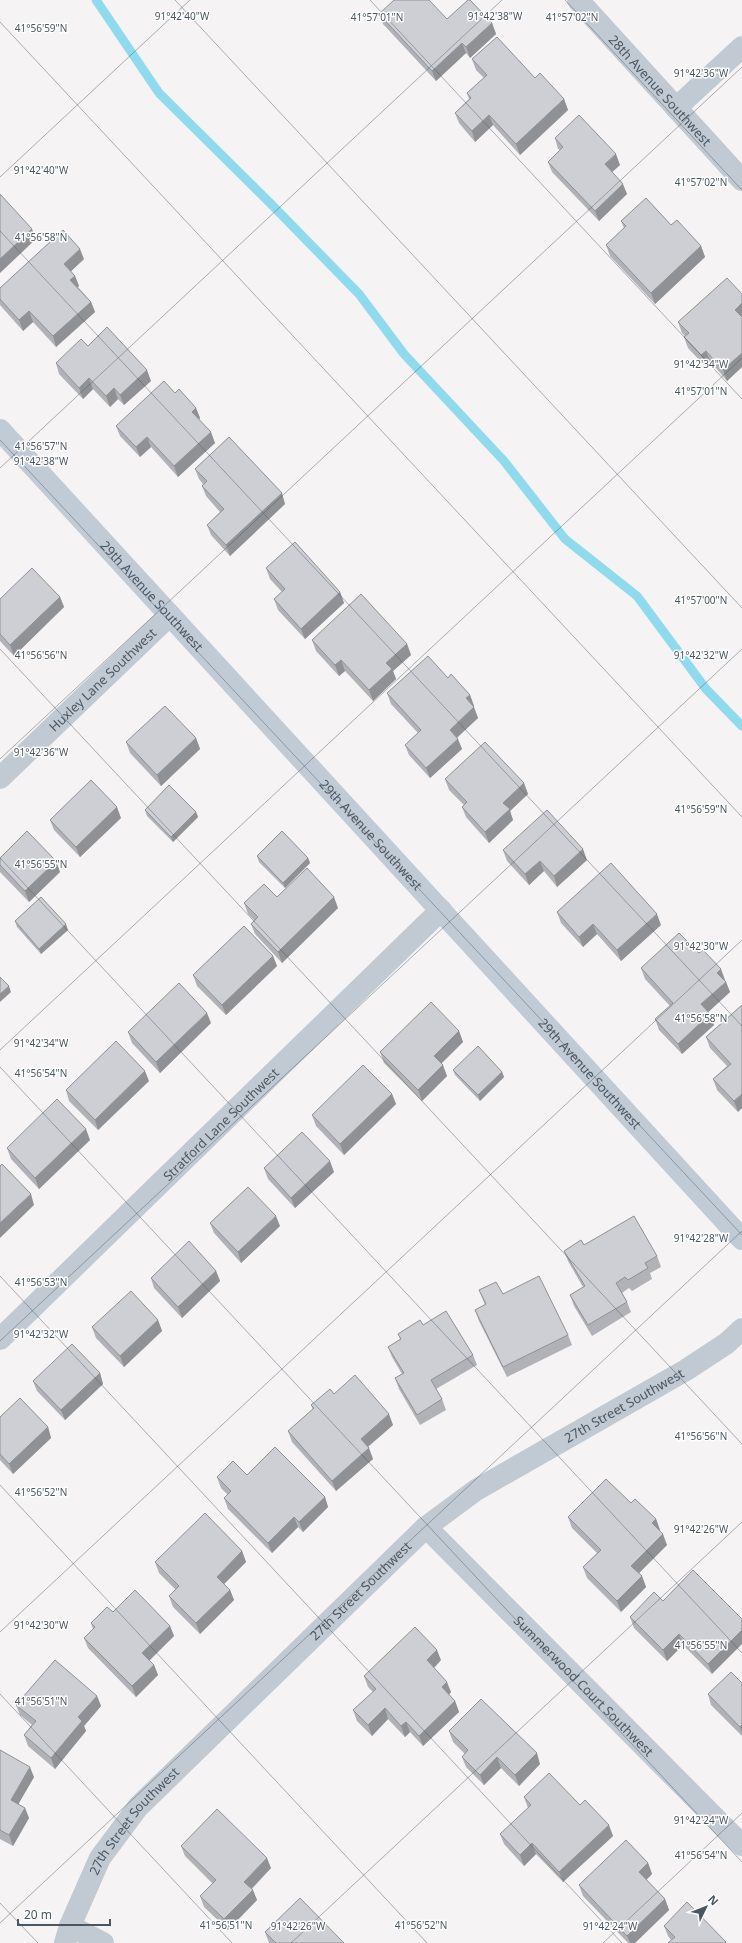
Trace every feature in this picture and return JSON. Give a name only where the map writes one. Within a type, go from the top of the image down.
[{"type":"street","name":"28th Avenue Southwest","points":[[578,0],[742,180]]},
{"type":"street","points":[[676,108],[742,47]]},
{"type":"street","name":"29th Avenue Southwest","points":[[0,430],[742,1239]]},
{"type":"street","name":"Huxley Lane Southwest","points":[[0,778],[170,615]]},
{"type":"street","name":"Stratford Lane Southwest","points":[[0,1339],[441,910]]},
{"type":"street","name":"27th Street Southwest","points":[[68,1935],[100,1858],[138,1807],[426,1527],[476,1490],[686,1370],[727,1343],[742,1329]]},
{"type":"street","name":"Summerwood Court Southwest","points":[[426,1527],[742,1845]]},
{"type":"street","points":[[68,1935],[103,1943]]},
{"type":"building","points":[[394,0],[429,0],[447,19],[468,0],[470,0],[492,23],[466,47],[462,43],[432,71],[379,14]]},
{"type":"building","points":[[497,37],[535,78],[540,73],[564,99],[516,144],[489,115],[472,131],[455,113],[471,98],[467,93],[487,75],[472,59]]},
{"type":"building","points":[[579,115],[616,154],[605,164],[623,184],[595,211],[548,162],[563,147],[555,138]]},
{"type":"building","points":[[0,194],[32,229],[0,259]]},
{"type":"building","points":[[646,198],[671,225],[677,220],[701,246],[651,293],[606,245],[626,226],[621,221]]},
{"type":"building","points":[[63,230],[80,249],[64,264],[75,276],[70,280],[91,302],[53,336],[29,311],[19,320],[0,299],[0,288]]},
{"type":"building","points":[[727,278],[742,294],[742,303],[735,310],[742,317],[742,353],[723,370],[706,351],[701,355],[684,337],[689,333],[678,322]]},
{"type":"building","points":[[107,327],[147,370],[120,395],[114,388],[106,396],[89,378],[79,388],[56,363],[81,339],[88,346]]},
{"type":"building","points":[[164,381],[175,393],[179,389],[196,408],[192,412],[211,432],[174,466],[147,437],[136,447],[116,426]]},
{"type":"building","points":[[229,437],[282,493],[226,545],[207,525],[224,509],[202,486],[207,481],[195,469]]},
{"type":"building","points":[[295,542],[340,592],[301,629],[274,599],[285,589],[266,568]]},
{"type":"building","points":[[32,568],[60,597],[10,645],[0,634],[0,599]]},
{"type":"building","points":[[361,594],[407,644],[386,663],[392,669],[369,690],[341,660],[335,665],[312,640]]},
{"type":"building","points":[[428,656],[448,678],[451,674],[470,695],[466,698],[474,707],[450,730],[458,739],[426,768],[405,745],[421,730],[387,693]]},
{"type":"building","points":[[165,706],[196,738],[157,775],[126,742]]},
{"type":"building","points":[[485,742],[524,783],[503,803],[510,809],[485,832],[462,807],[467,802],[445,779]]},
{"type":"building","points":[[91,780],[117,807],[76,847],[50,820]]},
{"type":"building","points":[[169,785],[196,812],[171,837],[145,810]]},
{"type":"building","points":[[547,810],[583,849],[554,876],[540,861],[525,874],[503,850]]},
{"type":"building","points":[[27,831],[56,861],[25,891],[0,865],[0,858]]},
{"type":"building","points":[[282,831],[308,858],[283,883],[257,856]]},
{"type":"building","points":[[611,863],[657,914],[617,950],[593,924],[579,937],[557,912]]},
{"type":"building","points":[[307,868],[334,897],[278,952],[251,924],[258,917],[244,903],[264,884],[277,897]]},
{"type":"building","points":[[41,897],[66,924],[39,949],[15,921]]},
{"type":"building","points":[[244,926],[273,956],[222,1005],[193,975]]},
{"type":"building","points":[[679,933],[699,953],[703,950],[721,969],[717,973],[726,982],[701,1004],[710,1014],[678,1044],[655,1019],[673,1003],[641,968]]},
{"type":"building","points":[[0,977],[9,986],[0,994]]},
{"type":"building","points":[[179,983],[207,1013],[156,1062],[128,1032]]},
{"type":"building","points":[[431,1002],[459,1031],[434,1056],[443,1065],[418,1090],[380,1052]]},
{"type":"building","points":[[742,1005],[742,1094],[734,1101],[713,1079],[731,1064],[706,1037]]},
{"type":"building","points":[[116,1041],[145,1071],[95,1120],[66,1090]]},
{"type":"building","points":[[478,1046],[502,1072],[478,1095],[453,1070]]},
{"type":"building","points":[[363,1065],[392,1094],[340,1144],[312,1115]]},
{"type":"building","points":[[57,1099],[86,1129],[35,1178],[7,1148]]},
{"type":"building","points":[[302,1132],[330,1161],[291,1198],[264,1168]]},
{"type":"building","points":[[2,1164],[31,1194],[0,1223],[0,1166]]},
{"type":"building","points":[[248,1187],[276,1216],[238,1252],[210,1223]]},
{"type":"building","points":[[634,1216],[657,1256],[645,1263],[648,1268],[628,1280],[625,1277],[616,1283],[627,1302],[588,1325],[570,1295],[585,1286],[564,1251],[581,1240],[584,1245]]},
{"type":"building","points":[[189,1241],[216,1271],[178,1307],[151,1278]]},
{"type":"building","points":[[539,1276],[568,1335],[503,1367],[475,1310],[486,1304],[479,1290],[496,1282],[503,1294]]},
{"type":"building","points":[[131,1291],[158,1320],[120,1356],[92,1327]]},
{"type":"building","points":[[446,1311],[473,1355],[431,1380],[442,1399],[417,1415],[395,1378],[404,1373],[388,1347],[401,1339],[398,1334],[420,1320],[423,1325]]},
{"type":"building","points":[[72,1344],[100,1373],[61,1410],[33,1381]]},
{"type":"building","points":[[355,1375],[389,1414],[361,1439],[369,1448],[332,1481],[288,1431],[314,1408],[311,1405],[330,1389],[334,1394]]},
{"type":"building","points":[[20,1398],[48,1427],[9,1464],[0,1454],[0,1417]]},
{"type":"building","points":[[275,1447],[325,1497],[299,1522],[294,1517],[268,1543],[224,1498],[231,1491],[217,1477],[233,1461],[247,1475]]},
{"type":"building","points":[[606,1479],[631,1503],[635,1499],[656,1519],[652,1523],[663,1534],[631,1566],[642,1576],[617,1601],[583,1567],[601,1550],[568,1517]]},
{"type":"building","points":[[205,1513],[242,1551],[217,1577],[230,1590],[196,1623],[169,1596],[179,1586],[155,1562]]},
{"type":"building","points":[[693,1570],[742,1619],[742,1630],[708,1664],[679,1634],[663,1650],[630,1617],[654,1592],[663,1601]]},
{"type":"building","points":[[135,1590],[170,1626],[142,1653],[154,1665],[132,1686],[84,1638],[95,1627],[91,1623],[107,1607],[113,1612]]},
{"type":"building","points":[[415,1627],[437,1650],[427,1660],[447,1682],[442,1687],[455,1701],[419,1736],[406,1722],[401,1726],[385,1708],[368,1725],[353,1710],[376,1689],[364,1676]]},
{"type":"building","points":[[55,1660],[97,1696],[78,1717],[82,1721],[51,1758],[24,1735],[36,1721],[16,1705]]},
{"type":"building","points":[[731,1672],[742,1683],[742,1725],[740,1727],[708,1694]]},
{"type":"building","points":[[481,1699],[537,1753],[515,1775],[497,1757],[480,1775],[462,1757],[468,1750],[449,1731]]},
{"type":"building","points":[[0,1750],[30,1767],[11,1800],[25,1808],[9,1835],[0,1830]]},
{"type":"building","points":[[549,1773],[580,1805],[585,1800],[609,1825],[559,1872],[532,1843],[520,1855],[500,1834],[531,1805],[524,1797]]},
{"type":"building","points":[[217,1809],[267,1858],[244,1882],[253,1890],[224,1919],[200,1896],[216,1880],[181,1846]]},
{"type":"building","points":[[626,1840],[648,1863],[639,1872],[665,1899],[627,1936],[579,1885]]},
{"type":"building","points":[[300,1898],[344,1943],[276,1943],[265,1932]]},
{"type":"building","points":[[687,1902],[726,1942],[725,1943],[668,1943],[675,1937],[664,1926]]},
{"type":"waterway","points":[[96,0],[159,93],[359,294],[404,354],[504,461],[565,539],[637,596],[706,689],[742,726]]}]
